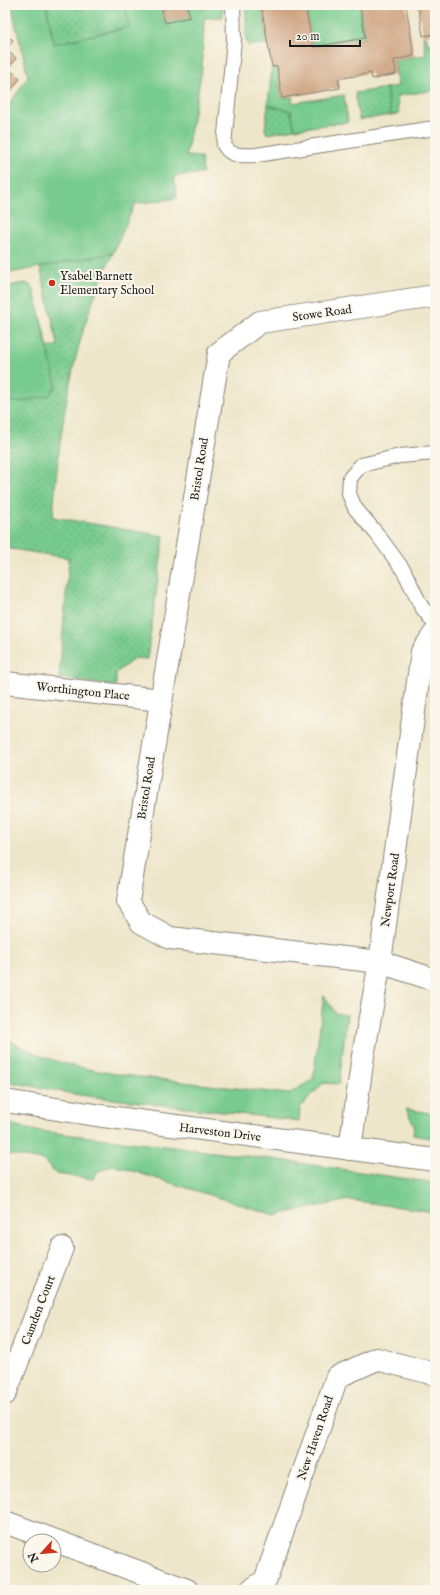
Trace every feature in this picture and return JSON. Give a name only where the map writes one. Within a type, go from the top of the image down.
[{"type":"street","name":"Stowe Road","points":[[218,353],[260,322],[435,296]]},
{"type":"street","name":"Bristol Road","points":[[218,353],[128,901],[140,922],[170,938],[380,962],[435,980]]},
{"type":"street","name":"Newport Road","points":[[350,1149],[363,1056],[380,962],[422,652],[435,633]]},
{"type":"street","name":"Worthington Place","points":[[5,683],[161,700]]},
{"type":"street","name":"Harveston Drive","points":[[5,1101],[102,1116],[435,1160]]},
{"type":"street","name":"Camden Court","points":[[5,1394],[62,1248]]},
{"type":"street","name":"New Haven Road","points":[[251,1590],[265,1581],[337,1377],[377,1359],[435,1374]]},
{"type":"street","points":[[5,1522],[187,1590]]},
{"type":"lane","points":[[233,5],[234,40],[224,145],[228,152],[235,156],[256,155],[435,128]]},
{"type":"lane","points":[[435,453],[400,456],[361,465],[350,478],[349,494],[355,508],[404,571],[421,606],[435,624]]},
{"type":"green space","name":"Ysabel Barnett Elementary School","points":[[11,5],[46,5],[54,44],[129,27],[125,5],[161,5],[165,22],[190,17],[187,5],[222,5],[223,17],[204,18],[202,69],[186,156],[201,157],[203,173],[174,176],[177,198],[135,204],[113,253],[5,274],[5,112],[28,76]]},
{"type":"green space","points":[[46,5],[125,5],[129,27],[54,44]]},
{"type":"green space","points":[[246,5],[261,5],[268,44],[248,45],[246,41]]},
{"type":"green space","points":[[305,5],[360,5],[365,38],[313,47]]},
{"type":"green space","points":[[423,36],[426,36],[428,44],[435,43],[435,90],[397,96],[399,114],[391,115],[386,88],[398,86],[394,60],[426,55]]},
{"type":"green space","points":[[277,66],[282,98],[292,97],[293,103],[344,95],[348,122],[295,129],[291,111],[268,105],[272,67]]},
{"type":"green space","points":[[386,88],[391,115],[359,120],[355,93]]},
{"type":"green space","points":[[268,105],[291,111],[295,129],[267,134],[265,129]]},
{"type":"green space","points":[[113,253],[99,284],[88,316],[70,382],[59,449],[53,517],[164,536],[147,659],[135,658],[116,673],[116,686],[59,678],[69,558],[5,548],[5,287],[25,283],[33,287],[48,348],[58,345],[40,267]]},
{"type":"green space","points":[[25,283],[33,287],[56,385],[50,395],[20,402],[5,402],[5,287]]},
{"type":"green space","points":[[324,995],[336,1014],[347,1015],[339,1084],[323,1083],[300,1108],[299,1121],[79,1095],[5,1081],[5,1037],[44,1057],[86,1069],[130,1076],[289,1094],[313,1079]]},
{"type":"green space","points":[[406,1109],[435,1114],[435,1139],[413,1135],[414,1125]]},
{"type":"green space","points":[[5,1122],[31,1130],[272,1159],[435,1183],[435,1212],[349,1200],[275,1215],[113,1165],[97,1172],[93,1179],[56,1174],[43,1160],[5,1154]]},
{"type":"building","points":[[161,5],[187,5],[190,17],[165,23]]},
{"type":"building","points":[[261,5],[305,5],[313,47],[365,38],[360,5],[406,5],[414,56],[394,60],[396,74],[372,79],[371,73],[338,79],[340,88],[282,98],[277,66],[272,67]]},
{"type":"building","points":[[418,5],[435,5],[435,34],[423,36]]},
{"type":"building","points":[[5,35],[13,40],[6,50],[16,58],[8,69],[20,78],[5,99]]},
{"type":"place","name":"Ysabel Barnett Elementary School","points":[[52,283]]}]
